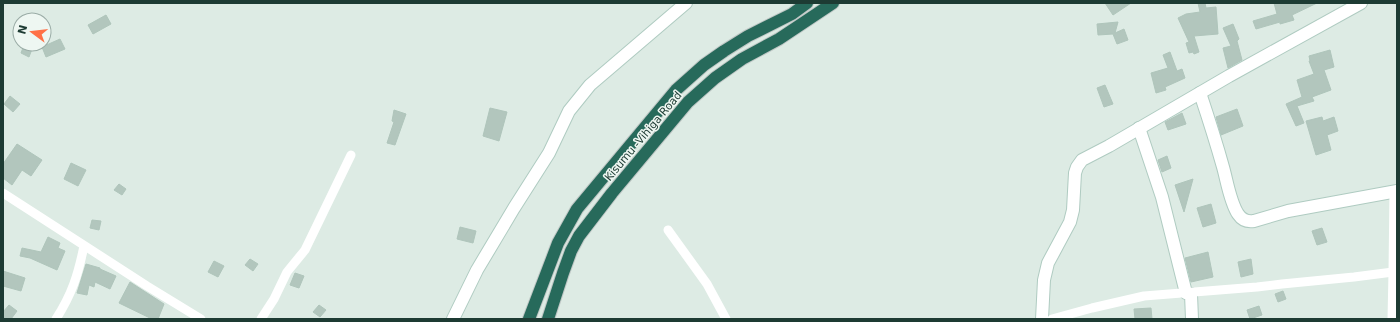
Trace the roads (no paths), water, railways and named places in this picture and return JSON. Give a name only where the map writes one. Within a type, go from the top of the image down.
[{"type":"highway","name":"Kisumu -Vihiga Road","points":[[529,319],[558,243],[577,209],[676,90],[704,65],[724,51],[748,36],[792,14],[807,3]]},
{"type":"highway","name":"Kisumu -Vihiga Road","points":[[548,319],[562,273],[571,251],[580,236],[612,194],[688,102],[715,78],[742,59],[779,39],[833,3]]},
{"type":"street","points":[[453,319],[477,270],[514,208],[549,154],[569,111],[590,85],[686,3]]},
{"type":"street","points":[[1042,319],[1048,263],[1070,222],[1073,210],[1074,183],[1077,166],[1082,160],[1200,92],[1361,3]]},
{"type":"street","points":[[1200,92],[1218,148],[1234,206],[1239,216],[1243,219],[1250,222],[1288,211],[1395,192],[1395,272],[1392,319]]},
{"type":"street","points":[[1139,128],[1162,197],[1188,294],[1192,319]]},
{"type":"street","points":[[261,319],[274,299],[287,272],[305,250],[351,154]]},
{"type":"street","points":[[3,193],[84,246],[201,319]]},
{"type":"street","points":[[668,230],[707,284],[726,319]]},
{"type":"street","points":[[56,319],[69,298],[74,286],[84,246]]},
{"type":"street","points":[[1052,319],[1144,296],[1257,288],[1395,272]]}]
